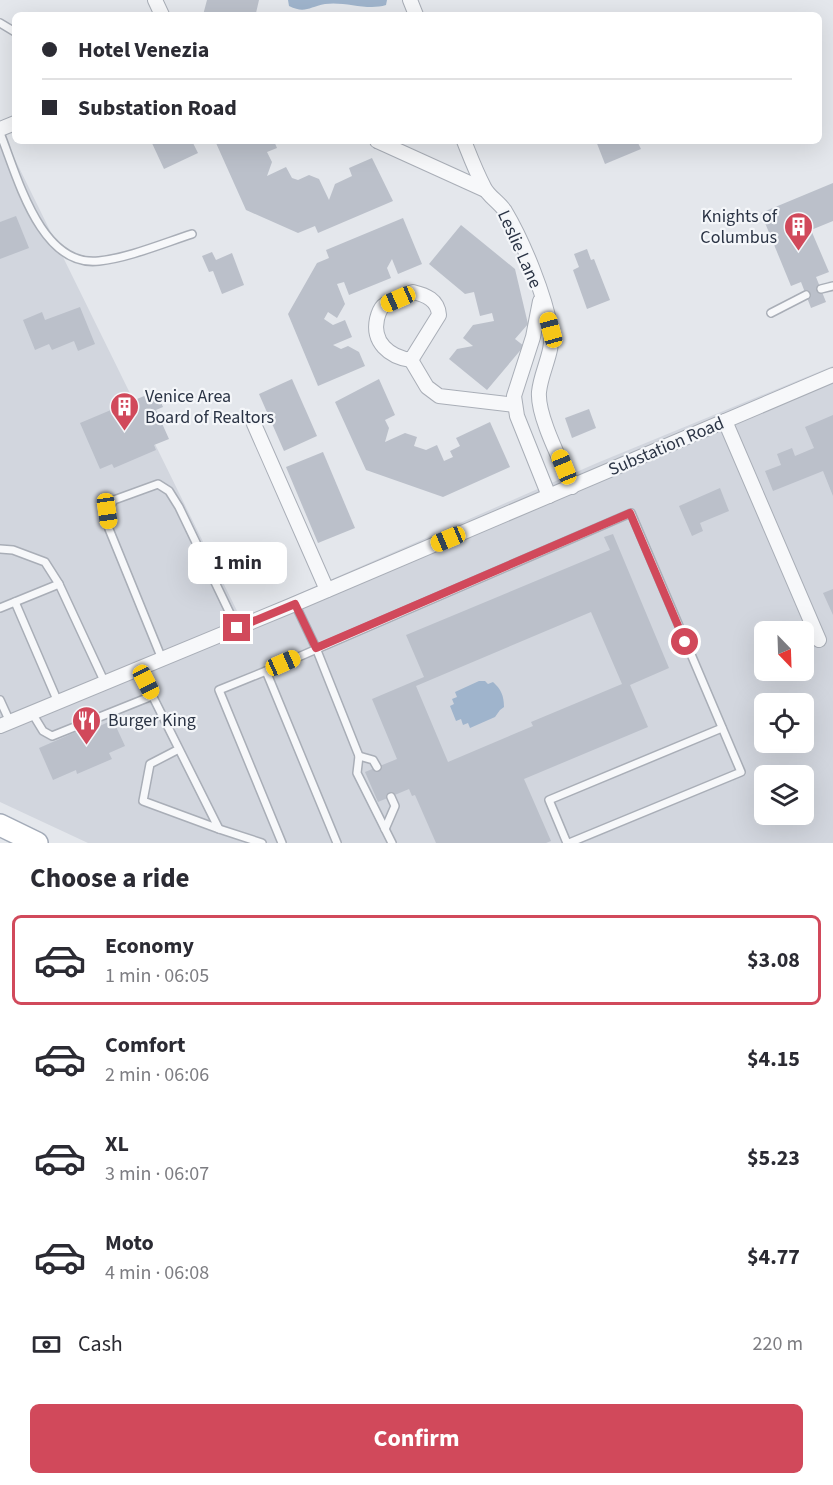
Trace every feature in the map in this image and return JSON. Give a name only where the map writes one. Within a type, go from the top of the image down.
[{"type":"main road","points":[[0,825],[37,843]]},
{"type":"street","points":[[384,144],[485,190]]},
{"type":"street","name":"Leslie Lane","points":[[465,144],[485,190],[501,205],[521,242],[541,296],[552,341],[541,382],[540,409],[572,487]]},
{"type":"street","points":[[411,360],[439,315],[438,308],[433,301],[413,292],[383,305],[376,326],[382,346],[390,354],[411,360],[427,387],[439,396],[515,405]]},
{"type":"street","name":"Leslie Lane","points":[[541,296],[533,337],[514,396],[517,416],[549,496]]},
{"type":"street","name":"Substation Road","points":[[5,724],[295,604],[833,375]]},
{"type":"street","points":[[725,421],[819,640]]},
{"type":"street","points":[[254,424],[327,590]]},
{"type":"lane","points":[[0,131],[39,226],[58,249],[79,260],[98,261],[192,234]]},
{"type":"lane","points":[[821,289],[833,286]]},
{"type":"lane","points":[[771,313],[806,295]]},
{"type":"lane","points":[[162,659],[109,530],[107,511],[114,501],[158,484],[169,491],[180,507],[237,628]]},
{"type":"lane","points":[[282,843],[219,690],[630,513],[741,772],[568,843],[549,800],[722,728]]},
{"type":"lane","points":[[0,549],[13,550],[45,562],[59,584],[105,683]]},
{"type":"lane","points":[[0,608],[59,584]]},
{"type":"lane","points":[[15,602],[58,702]]},
{"type":"lane","points":[[295,604],[316,648],[359,756],[357,773],[392,843]]},
{"type":"lane","points":[[139,669],[219,829]]},
{"type":"lane","points":[[266,671],[337,843]]},
{"type":"lane","points":[[32,713],[43,731],[51,736],[152,696]]},
{"type":"lane","points":[[0,700],[5,724]]},
{"type":"lane","points":[[179,749],[150,764],[143,801],[264,843]]},
{"type":"lane","points":[[359,756],[374,760],[377,767]]},
{"type":"lane","points":[[385,829],[395,806],[391,796]]},
{"type":"shaded area","points":[[2,133],[241,619],[597,463],[833,366],[833,843],[88,843],[0,802],[0,134]]},
{"type":"water","points":[[288,0],[387,0],[386,5],[379,7],[333,3],[303,10],[289,6]]},
{"type":"water","points":[[479,681],[485,681],[488,684],[493,682],[496,685],[502,693],[504,707],[495,717],[470,728],[468,723],[463,725],[461,719],[456,721],[450,706],[454,704],[452,699],[457,697],[455,692]]},
{"type":"building","points":[[207,0],[259,0],[256,12],[204,12]]},
{"type":"building","points":[[152,144],[194,144],[198,153],[164,169]]},
{"type":"building","points":[[216,144],[275,144],[277,148],[267,152],[272,162],[267,176],[286,167],[292,178],[298,180],[309,175],[319,179],[329,200],[335,184],[352,176],[349,168],[372,158],[393,201],[318,233],[315,226],[298,233],[246,210]]},
{"type":"building","points":[[597,144],[638,144],[641,149],[605,164]]},
{"type":"building","name":"Knights of Columbus","points":[[833,183],[833,221],[811,230],[829,272],[816,277],[826,302],[811,308],[801,282],[791,286],[761,213]]},
{"type":"building","points":[[16,216],[29,248],[0,259],[0,222]]},
{"type":"building","points":[[403,218],[422,264],[398,274],[392,259],[387,268],[391,278],[349,295],[344,282],[337,284],[345,304],[337,318],[328,312],[324,319],[333,325],[345,320],[352,337],[333,345],[341,349],[348,346],[359,352],[365,366],[318,386],[288,314],[317,263],[329,258],[326,250]]},
{"type":"building","points":[[461,225],[515,269],[528,324],[515,339],[524,346],[487,390],[449,359],[457,349],[473,346],[463,338],[473,325],[494,321],[492,313],[480,316],[474,292],[465,294],[429,264]]},
{"type":"building","points":[[587,249],[591,260],[594,259],[610,300],[587,309],[573,270],[579,267],[574,254]]},
{"type":"building","points":[[212,252],[216,260],[232,253],[244,285],[222,294],[213,271],[209,272],[202,256]]},
{"type":"building","points":[[80,307],[95,344],[78,351],[74,341],[52,350],[49,344],[35,350],[23,320],[42,312],[45,320]]},
{"type":"building","points":[[292,379],[317,436],[284,451],[259,394]]},
{"type":"building","points":[[379,379],[395,415],[385,420],[389,428],[385,442],[405,433],[417,437],[414,446],[426,450],[437,445],[444,461],[453,457],[450,451],[460,446],[456,438],[490,422],[510,467],[443,497],[366,470],[335,402]]},
{"type":"building","name":"Venice Area Board of Realtors","points":[[156,391],[163,407],[156,410],[169,439],[154,445],[156,450],[114,468],[112,464],[100,469],[80,423]]},
{"type":"building","points":[[589,409],[596,428],[572,438],[565,418]]},
{"type":"building","points":[[833,415],[833,496],[823,471],[773,491],[765,471],[781,465],[777,454],[792,448],[795,456],[814,448],[805,427]]},
{"type":"building","points":[[323,452],[355,528],[318,543],[286,467]]},
{"type":"building","points":[[720,488],[729,511],[700,523],[703,531],[692,536],[679,506]]},
{"type":"building","points":[[613,534],[669,668],[630,685],[648,727],[524,779],[551,841],[546,843],[436,843],[415,795],[412,796],[409,789],[378,802],[365,772],[397,759],[372,699],[424,677],[406,635],[610,550],[604,537]],"holes":[[[591,612],[622,684],[531,722],[533,726],[448,762],[416,686]]]},
{"type":"building","points":[[833,589],[833,615],[823,593]]},
{"type":"building","points":[[113,720],[125,746],[109,753],[112,759],[77,774],[76,770],[53,780],[39,748],[85,728],[86,732]]},
{"type":"place","name":"Knights of Columbus","points":[[798,252]]},
{"type":"place","name":"Venice Area Board of Realtors","points":[[124,432]]},
{"type":"place","name":"Burger King","points":[[87,746]]},
{"type":"route","points":[[237,628],[295,604],[316,648],[630,513],[685,642]]}]
